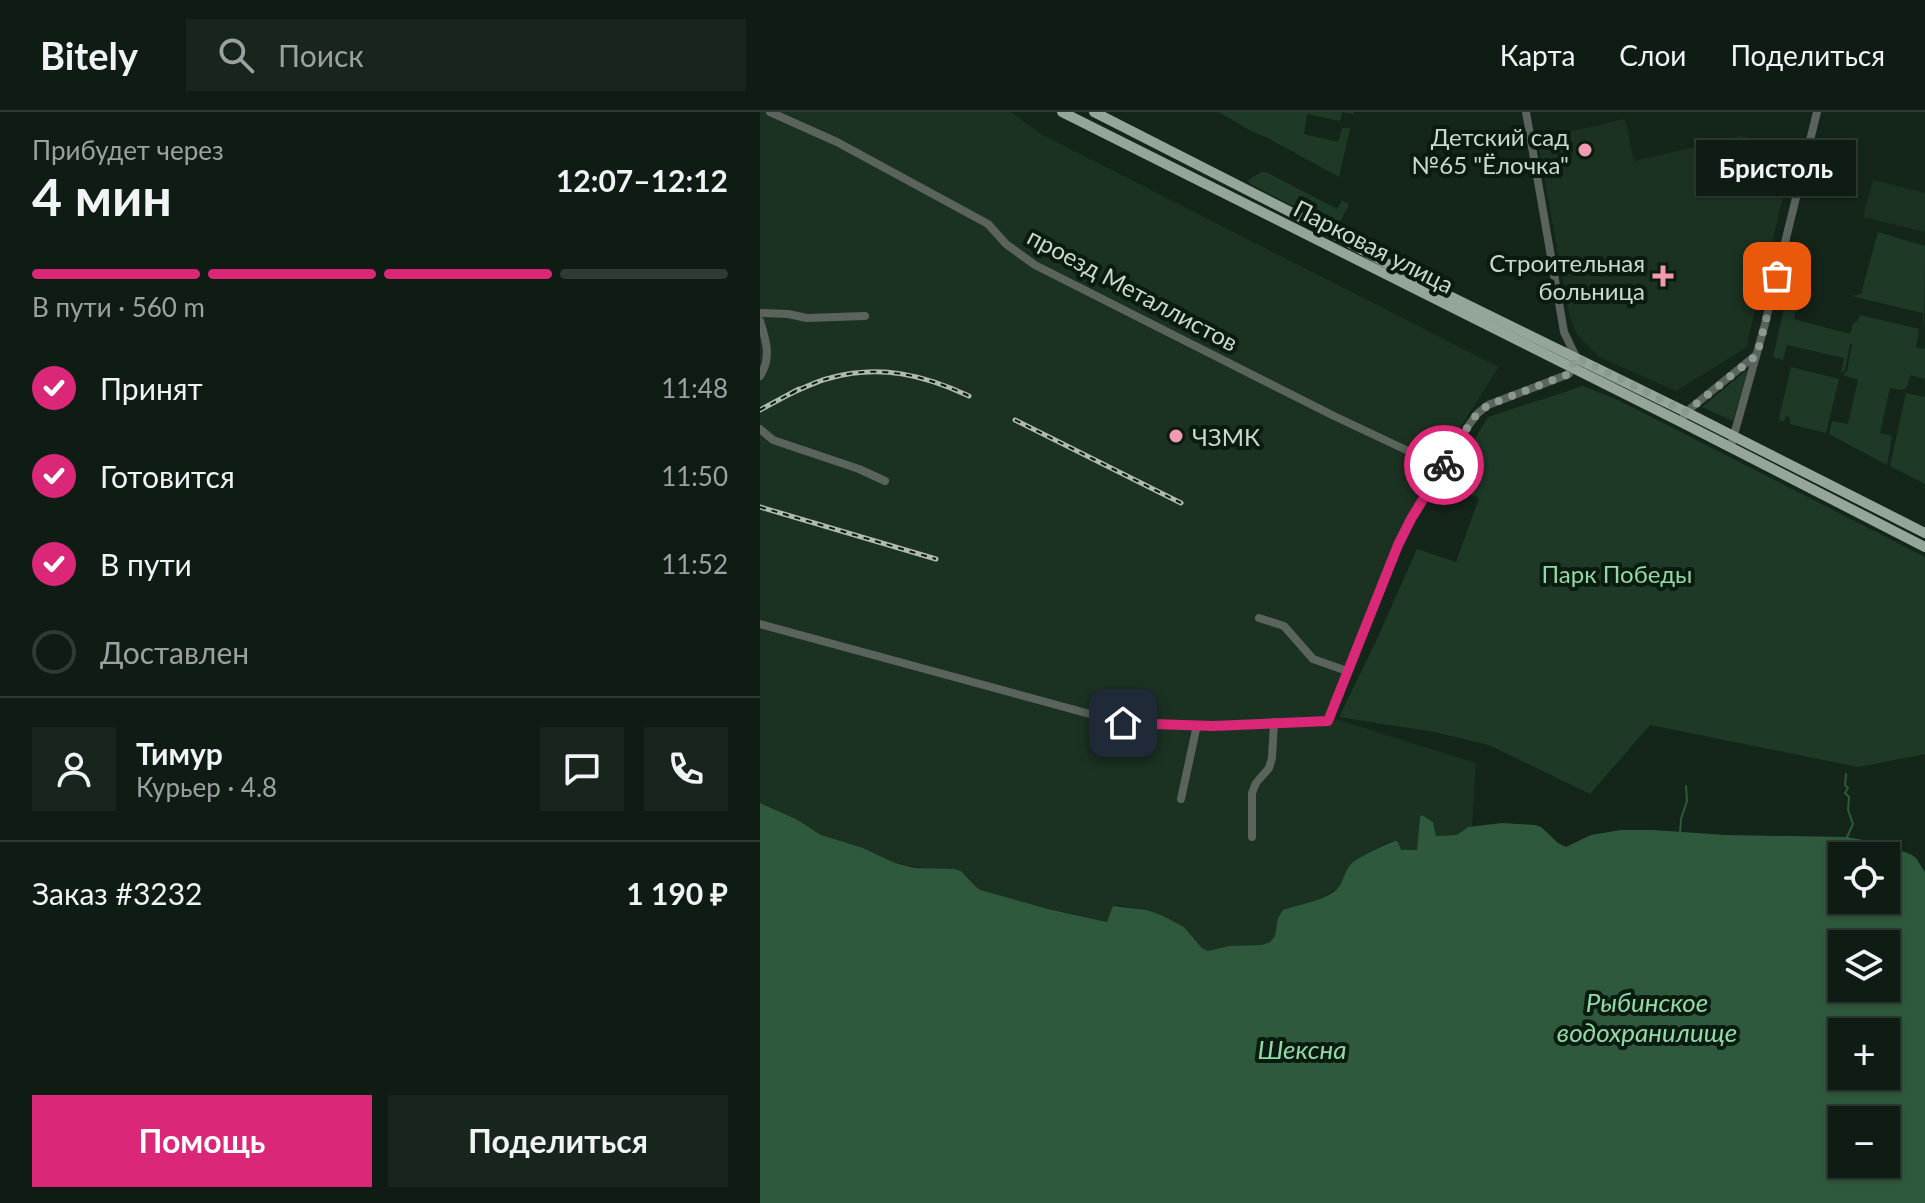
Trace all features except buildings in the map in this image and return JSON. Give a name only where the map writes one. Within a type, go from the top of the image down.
[{"type":"main road","name":"Парковая улица","points":[[1062,112],[1684,417],[1925,547]]},
{"type":"main road","name":"Парковая улица","points":[[1094,112],[1324,229],[1574,362]]},
{"type":"main road","name":"Парковая улица","points":[[1732,442],[1925,533]]},
{"type":"street","name":"проезд Металлистов","points":[[770,112],[837,142],[988,224],[1006,244],[1035,265],[1384,440],[1421,457],[1445,463]]},
{"type":"street","points":[[760,624],[1123,723],[1197,725],[1328,721],[1398,545],[1469,425],[1488,405],[1569,374],[1574,362],[1564,332],[1526,112]]},
{"type":"street","points":[[1732,442],[1757,355],[1817,112]]},
{"type":"street","points":[[760,313],[807,318],[865,316]]},
{"type":"street","points":[[760,321],[767,359],[760,376]]},
{"type":"street","points":[[1684,417],[1757,355]]},
{"type":"street","points":[[760,429],[773,440],[885,481]]},
{"type":"street","points":[[1259,618],[1284,626],[1313,659],[1347,671]]},
{"type":"street","points":[[1252,837],[1252,793],[1269,768],[1274,722]]},
{"type":"street","points":[[1115,749],[1123,723]]},
{"type":"street","points":[[1181,799],[1197,725]]},
{"type":"shaded area","points":[[760,112],[1011,112],[1041,134],[1499,367],[1423,485],[1329,717],[1476,763],[1472,826],[1458,835],[1436,836],[1433,822],[1422,815],[1417,850],[1401,850],[1398,842],[1384,844],[1352,863],[1338,888],[1270,942],[1208,951],[1184,927],[1147,910],[1117,905],[1108,922],[1024,903],[980,890],[961,871],[895,863],[863,848],[821,835],[796,819],[760,803]]},
{"type":"shaded area","name":"Строительная больница","points":[[1625,119],[1634,161],[1741,136],[1795,149],[1746,348],[1676,391],[1599,357],[1578,336],[1570,318],[1537,139]]},
{"type":"shaded area","points":[[1873,180],[1925,193],[1925,232],[1863,217]]},
{"type":"green space","points":[[1218,112],[1342,112],[1340,121],[1307,114],[1304,134],[1338,142],[1342,128],[1350,128],[1339,177],[1248,129]]},
{"type":"green space","points":[[1262,172],[1337,209],[1342,200],[1349,205],[1336,229],[1249,183],[1248,180]]},
{"type":"green space","points":[[1878,232],[1925,246],[1924,331],[1923,313],[1851,296],[1861,294]]},
{"type":"green space","points":[[1785,304],[1796,306],[1794,319],[1850,334],[1853,323],[1858,321],[1860,315],[1919,329],[1916,347],[1925,349],[1925,379],[1910,375],[1907,387],[1902,390],[1890,388],[1880,433],[1892,436],[1887,465],[1829,434],[1832,421],[1848,424],[1858,380],[1843,375],[1847,371],[1852,344],[1845,370],[1841,373],[1844,358],[1787,345],[1783,360],[1773,357]]},
{"type":"green space","points":[[1791,367],[1839,379],[1826,433],[1790,424],[1790,417],[1786,416],[1784,421],[1780,421]]},
{"type":"green space","points":[[1748,369],[1733,421],[1702,407]]},
{"type":"green space","name":"Парк Победы","points":[[1583,386],[1618,400],[1925,557],[1925,754],[1858,767],[1650,725],[1590,794],[1489,745],[1434,732],[1339,717],[1417,549],[1456,562],[1479,498],[1447,485],[1488,417]]},
{"type":"green space","points":[[1906,393],[1925,397],[1925,484],[1890,466]]},
{"type":"water","name":"Рыбинское водохранилище","points":[[760,803],[796,819],[821,835],[863,848],[895,863],[915,868],[961,871],[980,890],[1048,909],[1107,922],[1113,906],[1147,910],[1184,927],[1208,951],[1270,942],[1283,910],[1330,894],[1339,887],[1347,869],[1355,861],[1396,841],[1401,850],[1417,850],[1422,815],[1433,822],[1436,836],[1457,835],[1468,827],[1502,823],[1535,825],[1566,847],[1591,835],[1621,830],[1847,837],[1873,842],[1828,842],[1828,914],[1900,914],[1900,850],[1916,858],[1925,872],[1925,1203],[760,1203]]},
{"type":"waterway","points":[[1846,774],[1845,785],[1848,788],[1845,793],[1849,797],[1848,810],[1853,824],[1847,837]]},
{"type":"waterway","points":[[1680,833],[1687,801],[1686,786]]},
{"type":"railway","points":[[790,394],[830,378],[884,372],[918,377],[969,396]]},
{"type":"railway","points":[[760,410],[799,389]]},
{"type":"railway","points":[[1015,420],[1181,503]]},
{"type":"railway","points":[[760,507],[936,559]]},
{"type":"way so far","points":[[1444,465],[1477,414],[1488,405],[1569,374],[1576,357],[1686,412],[1757,355],[1777,276]]},
{"type":"place","name":"Детский сад №65 \"Ёлочка\"","points":[[1585,150]]},
{"type":"place","name":"Строительная больница","points":[[1663,276]]},
{"type":"place","name":"Бристоль","points":[[1777,276]]},
{"type":"place","name":"ЧЗМК","points":[[1176,436]]},
{"type":"route","points":[[1123,723],[1213,726],[1328,721],[1398,545],[1444,465]]},
{"type":"water label","name":"Шексна","points":[[1302,1049]]}]
